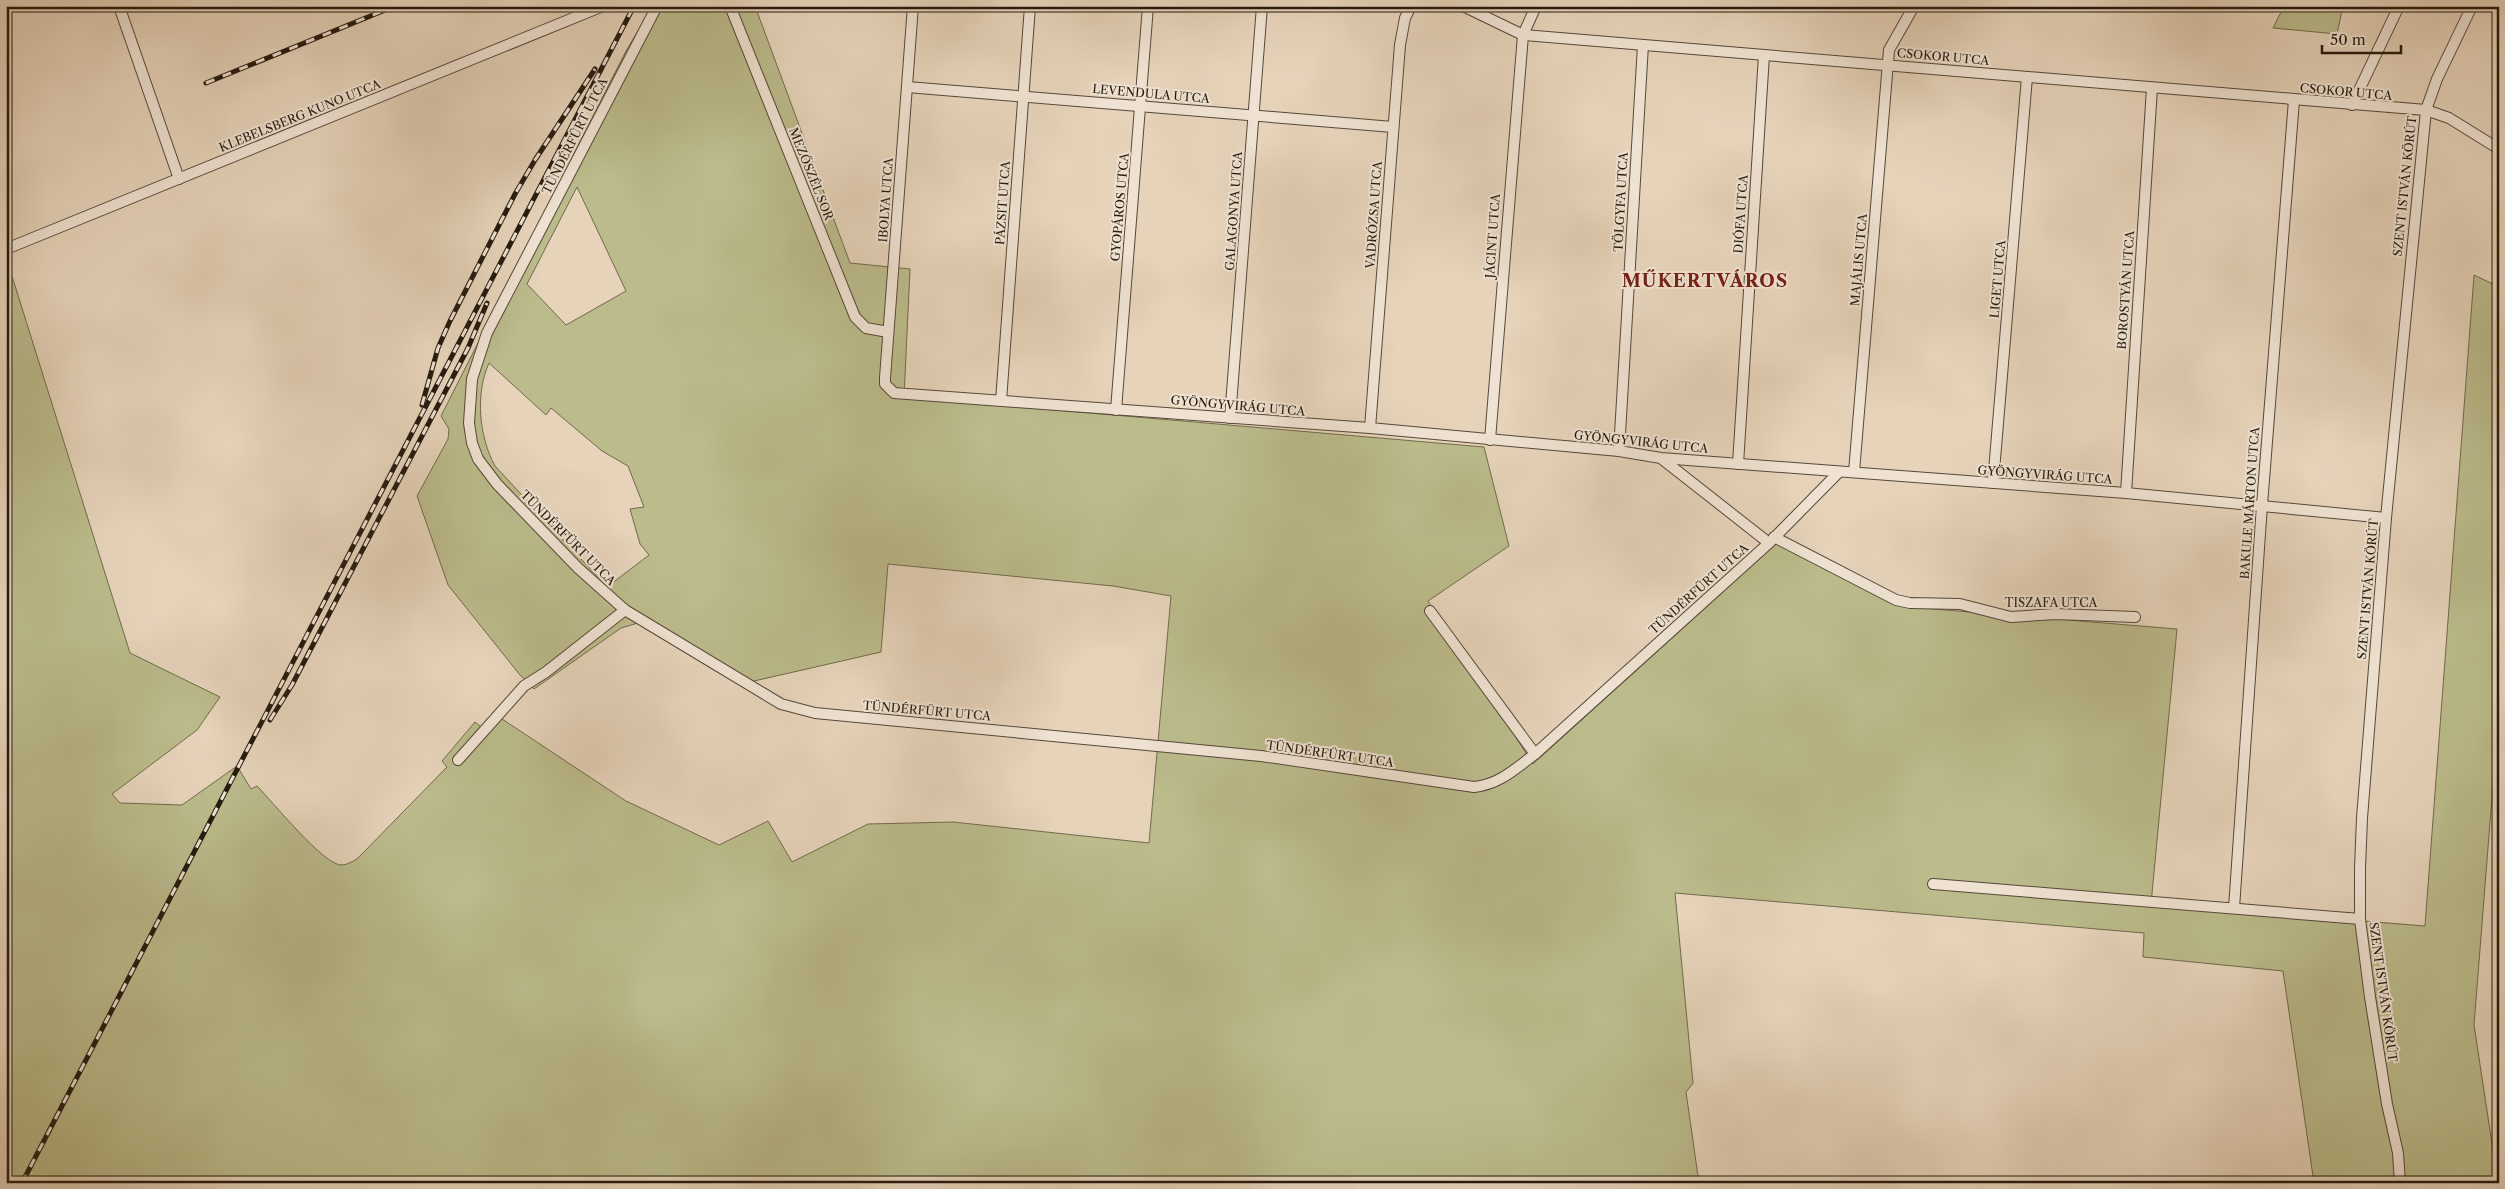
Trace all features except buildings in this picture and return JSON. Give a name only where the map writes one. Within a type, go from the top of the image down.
[{"type":"street","points":[[119,6],[179,179]]},
{"type":"street","name":"KLEBELSBERG KUNO UTCA","points":[[6,249],[603,6]]},
{"type":"street","name":"TÜNDÉRFÜRT UTCA","points":[[657,6],[487,334],[474,371],[469,402],[469,423],[472,443],[486,472],[578,568],[625,610],[781,704],[815,713],[1261,756],[1474,787],[1494,783],[1535,754],[1771,540],[1839,472]]},
{"type":"street","name":"MEZŐSZÉL SOR","points":[[730,6],[855,317],[866,328],[888,332]]},
{"type":"street","name":"IBOLYA UTCA","points":[[894,393],[885,384],[913,6]]},
{"type":"street","name":"PÁZSIT UTCA","points":[[1001,401],[1030,6]]},
{"type":"street","name":"GYOPÁROS UTCA","points":[[1116,410],[1148,6]]},
{"type":"street","name":"GALAGONYA UTCA","points":[[1230,418],[1262,6]]},
{"type":"street","name":"VADRÓZSA UTCA","points":[[1370,428],[1401,31],[1411,6]]},
{"type":"street","name":"CSOKOR UTCA","points":[[1463,6],[1523,35],[1887,64],[2352,106],[2426,110],[2450,118],[2499,149]]},
{"type":"street","name":"JÁCINT UTCA","points":[[1490,440],[1523,35],[1536,6]]},
{"type":"street","name":"MAJÁLIS UTCA","points":[[1854,472],[1887,64],[1889,50],[1914,6]]},
{"type":"street","points":[[2352,106],[2398,6]]},
{"type":"street","name":"SZENT ISTVÁN KÖRÚT","points":[[2400,1183],[2398,1153],[2387,1104],[2360,919],[2362,818],[2386,518],[2426,110],[2437,79],[2472,6]]},
{"type":"street","name":"TÖLGYFA UTCA","points":[[1619,451],[1643,45]]},
{"type":"street","name":"DIÓFA UTCA","points":[[1738,464],[1764,55]]},
{"type":"street","name":"LIGET UTCA","points":[[1993,483],[2028,77]]},
{"type":"street","name":"LEVENDULA UTCA","points":[[907,87],[1393,127]]},
{"type":"street","name":"BOROSTYÁN UTCA","points":[[2126,494],[2152,88]]},
{"type":"street","name":"BAKULE MÁRTON UTCA","points":[[2234,908],[2262,505],[2294,100]]},
{"type":"street","name":"GYÖNGYVIRÁG UTCA","points":[[894,393],[1370,428],[1619,451],[1661,458],[2262,505],[2386,518]]},
{"type":"street","name":"TISZAFA UTCA","points":[[1661,458],[1771,540],[1903,601],[1960,604],[2001,616],[2011,617],[2055,614],[2135,618]]},
{"type":"street","points":[[458,760],[524,686],[546,672],[625,610]]},
{"type":"street","points":[[1430,611],[1535,754]]},
{"type":"street","points":[[1933,884],[2360,919]]},
{"type":"green space","points":[[653,6],[755,6],[850,263],[910,269],[904,397],[1484,447],[1509,546],[1428,601],[1533,764],[1777,543],[1909,607],[2177,629],[2151,904],[2425,926],[2474,275],[2499,287],[2499,709],[2474,1025],[2498,1183],[2314,1183],[2283,971],[2143,957],[2144,933],[1675,893],[1693,1083],[1686,1092],[1699,1183],[6,1183],[6,257],[130,653],[220,697],[197,730],[112,794],[120,803],[182,805],[237,766],[251,789],[257,786],[311,845],[334,863],[344,865],[357,859],[447,767],[442,761],[475,722],[481,727],[493,713],[626,801],[719,845],[768,821],[792,862],[868,824],[953,822],[1149,843],[1171,596],[1113,586],[888,564],[881,652],[741,684],[638,623],[621,628],[534,689],[520,675],[448,585],[417,496],[448,439],[449,429],[441,416],[626,51]],"holes":[[[577,187],[626,291],[566,325],[527,284]],[[489,363],[546,415],[551,408],[602,451],[628,466],[644,507],[630,509],[640,544],[649,555],[607,587],[495,466],[485,442],[481,415],[482,388]]]},
{"type":"green space","points":[[2284,6],[2343,6],[2337,34],[2273,28]]},
{"type":"railway","points":[[206,83],[395,6]]},
{"type":"railway","points":[[22,1183],[634,6]]},
{"type":"railway","points":[[422,405],[438,348],[515,194],[595,69]]},
{"type":"railway","points":[[270,720],[292,685],[468,348],[487,303]]},
{"type":"district","name":"MŰKERTVÁROS","points":[[1705,281]]}]
